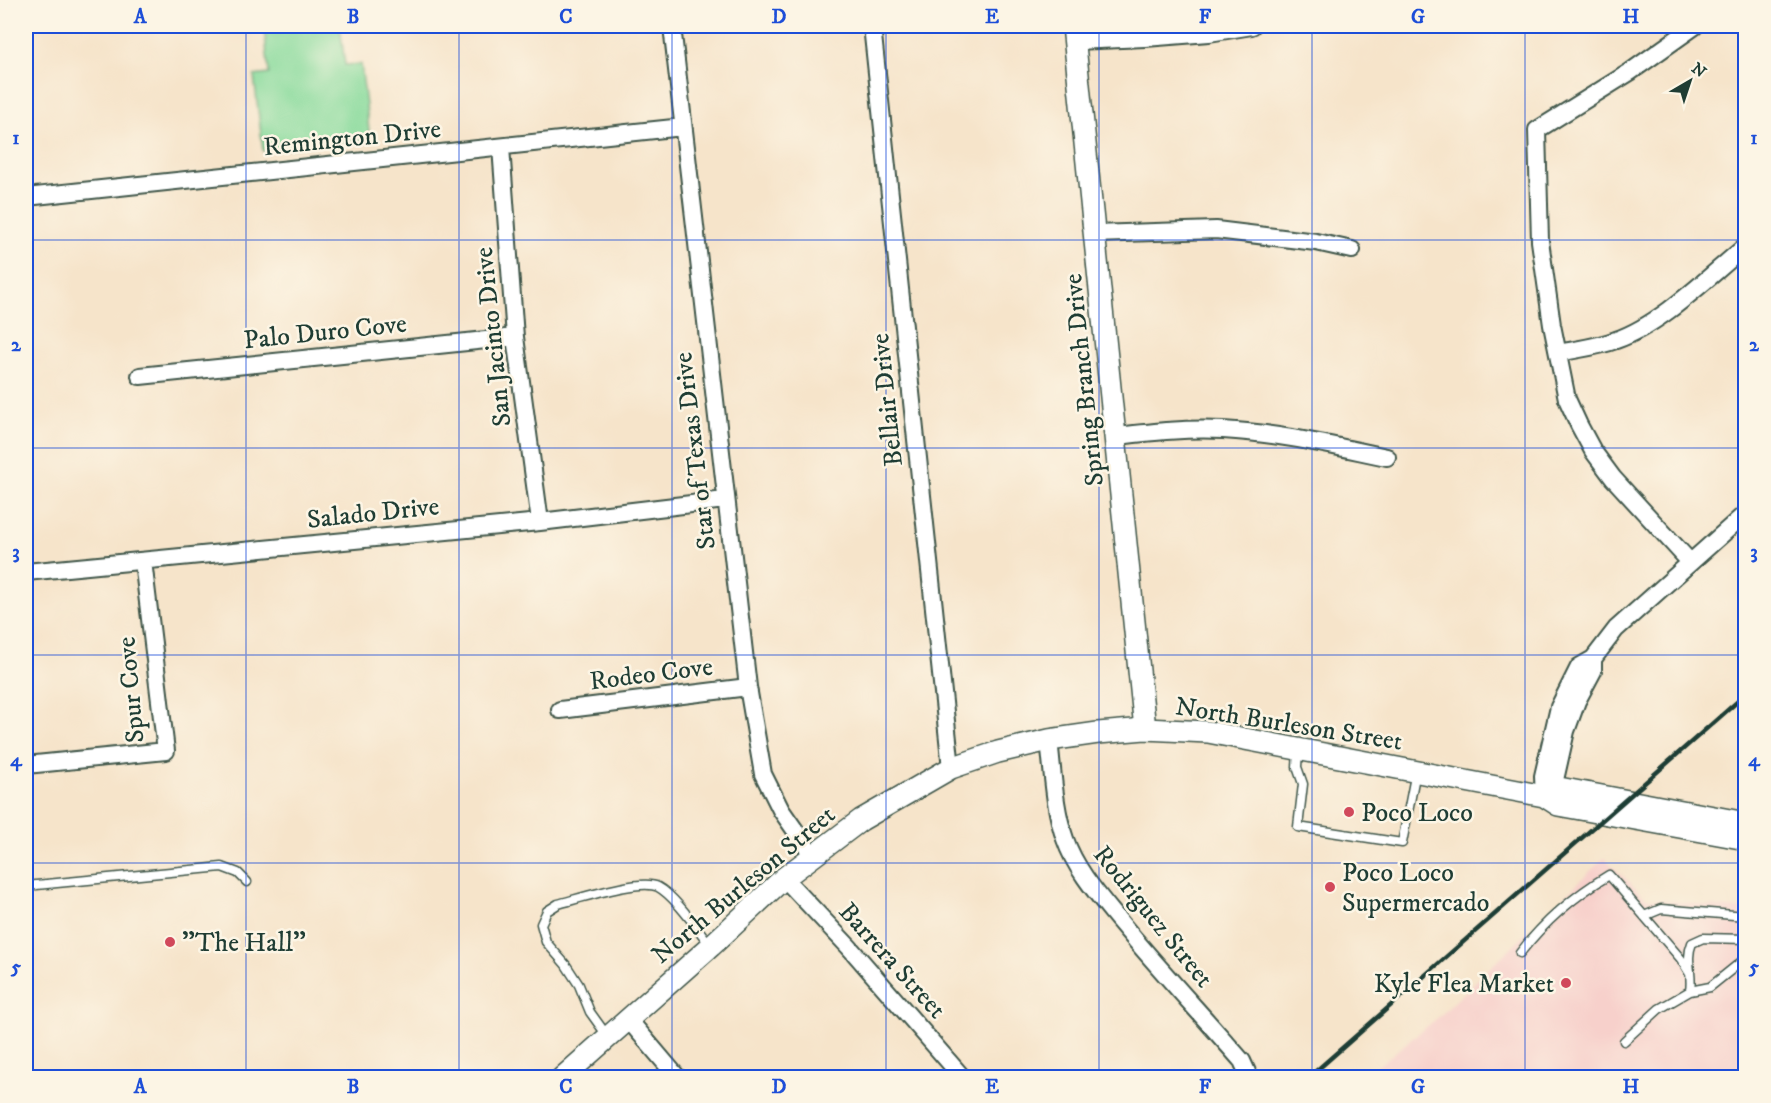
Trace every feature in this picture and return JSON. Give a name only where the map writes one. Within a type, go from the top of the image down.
[{"type":"street","name":"Star of Texas Drive","points":[[672,26],[725,500],[748,687],[762,774],[781,810],[813,856]]},
{"type":"street","name":"Bellair Drive","points":[[872,26],[951,768]]},
{"type":"street","points":[[1074,33],[1146,38],[1209,33],[1252,26]]},
{"type":"street","points":[[1690,562],[1613,478],[1593,451],[1567,399],[1540,241],[1537,130],[1630,72],[1695,26]]},
{"type":"street","name":"Spring Branch Drive","points":[[1074,33],[1145,729]]},
{"type":"street","name":"Remington Drive","points":[[26,197],[683,127]]},
{"type":"street","name":"San Jacinto Drive","points":[[501,147],[515,337],[540,522]]},
{"type":"street","points":[[1094,234],[1216,230],[1316,242],[1352,250]]},
{"type":"street","points":[[1558,353],[1615,341],[1637,331],[1662,316],[1746,246]]},
{"type":"street","name":"Palo Duro Cove","points":[[140,376],[515,337]]},
{"type":"street","points":[[1116,436],[1173,430],[1222,430],[1294,438],[1387,457]]},
{"type":"street","name":"Salado Drive","points":[[26,572],[540,522],[725,500]]},
{"type":"street","points":[[1544,796],[1543,776],[1559,707],[1579,667],[1593,659],[1616,629],[1746,513]]},
{"type":"street","name":"Spur Cove","points":[[26,765],[166,751],[143,561]]},
{"type":"street","name":"Rodeo Cove","points":[[560,710],[748,687]]},
{"type":"street","name":"North Burleson Street","points":[[562,1077],[711,946],[784,878],[861,820],[951,768],[998,752],[1049,740],[1145,729],[1208,732],[1544,796],[1558,805],[1746,839]]},
{"type":"street","name":"Rodriguez Street","points":[[1049,740],[1060,820],[1065,840],[1075,861],[1091,887],[1139,945],[1242,1061],[1246,1075]]},
{"type":"street","name":"North Burleson Street","points":[[1544,796],[1559,788],[1746,823]]},
{"type":"street","name":"Barrera Street","points":[[784,878],[849,947],[963,1077]]},
{"type":"street","points":[[628,1019],[678,1077]]},
{"type":"lane","points":[[1299,748],[1297,767],[1303,784],[1298,827],[1402,843],[1416,771]]},
{"type":"lane","points":[[26,886],[222,867],[238,873],[247,882]]},
{"type":"lane","points":[[1520,953],[1538,929],[1594,884],[1609,875],[1681,959],[1690,974]]},
{"type":"lane","points":[[608,1037],[590,1012],[579,985],[566,965],[546,942],[541,924],[547,910],[558,903],[638,884],[657,886],[671,897],[711,946]]},
{"type":"lane","points":[[1644,916],[1661,909],[1746,916]]},
{"type":"lane","points":[[1690,991],[1688,952],[1692,943],[1703,938],[1746,939]]},
{"type":"lane","points":[[1624,1041],[1659,1009],[1690,991],[1710,987],[1746,958]]},
{"type":"shaded area","name":"Kyle Flea Market","points":[[1604,858],[1646,898],[1745,910],[1745,1077],[1363,1078],[1440,1016]]},
{"type":"green space","points":[[264,26],[340,26],[345,65],[361,64],[370,139],[263,151],[254,76],[269,74]]},
{"type":"railway","points":[[1308,1078],[1746,694]]},
{"type":"place","name":"Poco Loco","points":[[1349,812]]},
{"type":"place","name":"Poco Loco Supermercado","points":[[1330,887]]},
{"type":"place","name":"\"The Hall\"","points":[[170,942]]},
{"type":"place","name":"Kyle Flea Market","points":[[1566,983]]}]
